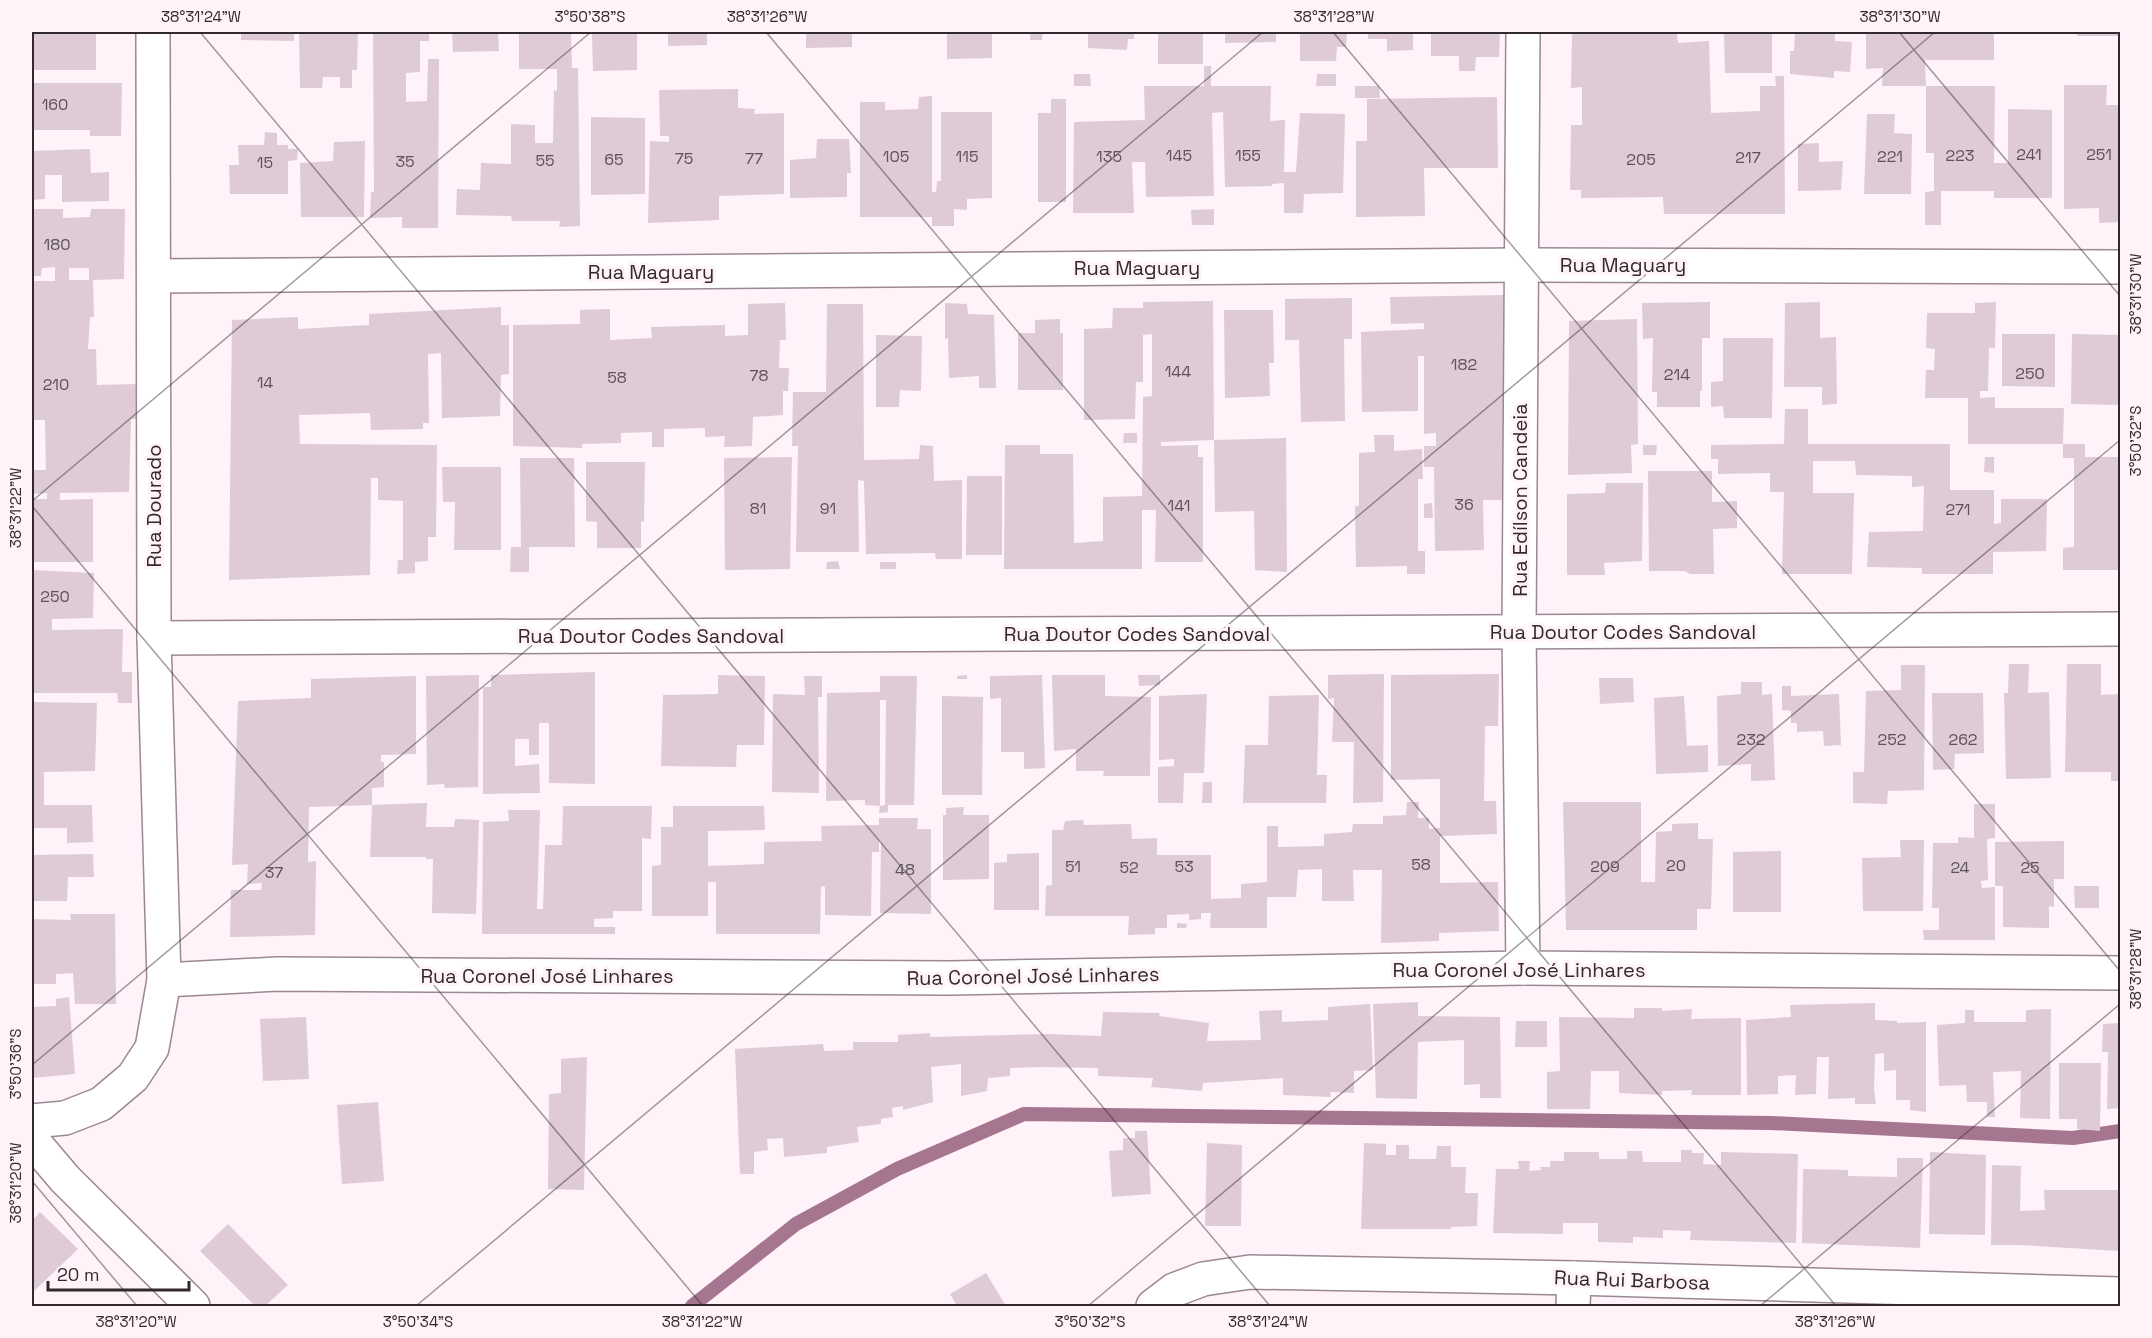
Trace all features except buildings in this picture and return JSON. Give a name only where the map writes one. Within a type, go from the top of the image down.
[{"type":"street","name":"Rua Dourado","points":[[153,32],[154,638],[164,980]]},
{"type":"street","name":"Rua Edílson Candeia","points":[[1523,32],[1519,632],[1523,968]]},
{"type":"street","name":"Rua Maguary","points":[[154,276],[1522,265],[2121,267]]},
{"type":"street","name":"Rua Doutor Codes Sandoval","points":[[154,638],[2121,629]]},
{"type":"street","name":"Rua Coronel José Linhares","points":[[164,980],[277,974],[950,978],[1523,968],[2121,973]]},
{"type":"street","points":[[32,1121],[65,1118],[101,1104],[133,1077],[152,1048],[164,980]]},
{"type":"street","points":[[32,1140],[65,1179],[193,1306]]},
{"type":"street","name":"Rua Rui Barbosa","points":[[1153,1306],[1174,1290],[1203,1279],[1250,1272],[1573,1292],[2030,1299],[2121,1294]]},
{"type":"waterway","points":[[692,1306],[796,1224],[897,1169],[1024,1114],[1771,1123],[2073,1138],[2120,1131]]}]
